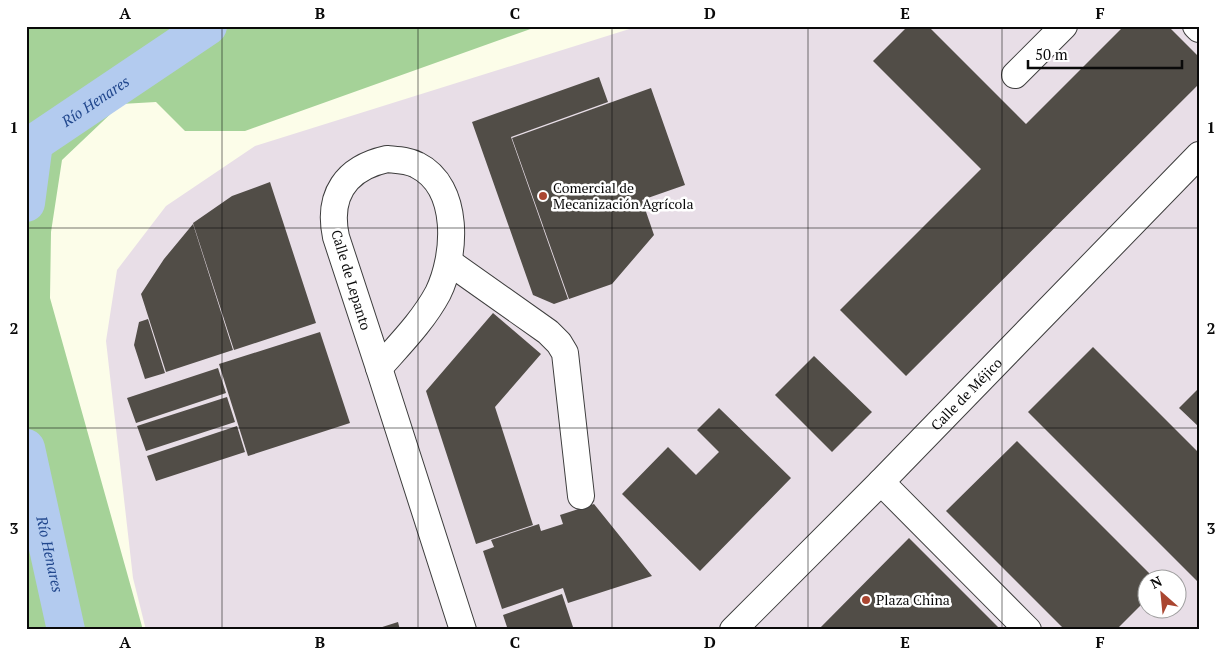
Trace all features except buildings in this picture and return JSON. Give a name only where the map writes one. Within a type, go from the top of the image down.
[{"type":"street","points":[[1015,75],[1064,26]]},
{"type":"street","points":[[1196,26],[1199,29]]},
{"type":"street","name":"Calle de Méjico","points":[[733,630],[881,482],[1199,154]]},
{"type":"street","name":"Calle de Lepanto","points":[[378,368],[417,324],[438,293],[449,262],[451,230],[446,198],[440,185],[429,173],[417,165],[402,160],[387,159],[372,162],[358,169],[347,179],[338,192],[333,222],[336,237],[378,368],[463,630]]},
{"type":"street","points":[[449,262],[548,332],[562,348],[581,496]]},
{"type":"street","points":[[881,482],[1028,630]]},
{"type":"shaded area","points":[[639,26],[1199,26],[1199,630],[146,630],[133,578],[106,341],[117,270],[166,206],[255,146]]},
{"type":"green space","points":[[26,26],[539,26],[245,131],[185,131],[156,102],[121,104],[62,160],[51,232],[50,298],[143,630],[26,630]]},
{"type":"waterway","name":"Río Henares","points":[[26,203],[34,143],[208,26]]},
{"type":"waterway","name":"Río Henares","points":[[26,448],[66,630]]},
{"type":"place","name":"Comercial de Mecanización Agrícola","points":[[543,196]]},
{"type":"place","name":"Plaza China","points":[[866,600]]}]
